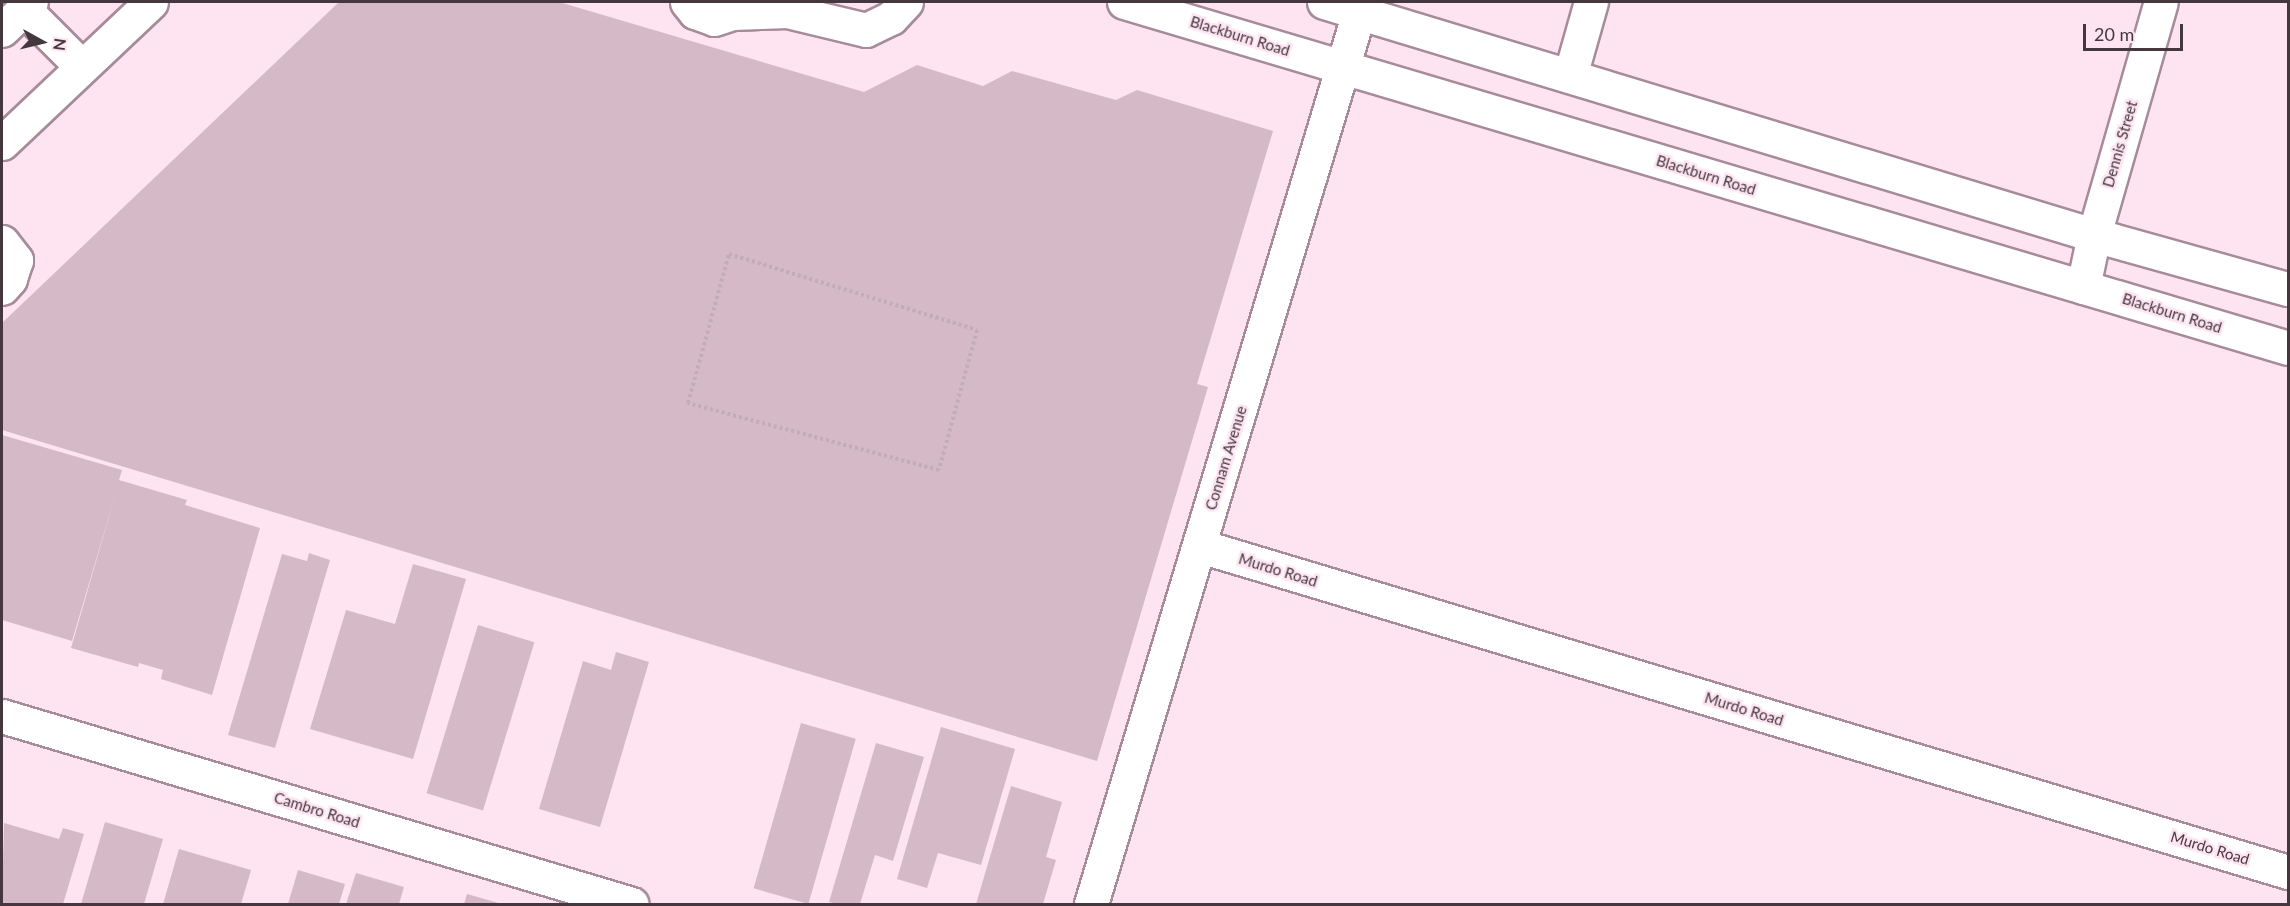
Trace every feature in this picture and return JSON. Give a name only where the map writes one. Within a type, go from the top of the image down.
[{"type":"street","points":[[2,143],[151,2]]},
{"type":"street","points":[[830,24],[860,2]]},
{"type":"street","points":[[711,19],[781,6],[830,24],[866,30],[891,18],[906,2]]},
{"type":"street","name":"Blackburn Road","points":[[1124,2],[2289,348]]},
{"type":"street","points":[[1324,2],[2094,235],[2289,289]]},
{"type":"street","points":[[1569,76],[1591,2]]},
{"type":"street","name":"Dennis Street","points":[[2083,287],[2094,235],[2161,2]]},
{"type":"street","name":"Connam Avenue","points":[[1091,904],[1359,12]]},
{"type":"street","points":[[18,13],[82,67]]},
{"type":"street","points":[[2,242],[16,261],[10,279],[2,288]]},
{"type":"street","name":"Murdo Road","points":[[1200,546],[2289,872]]},
{"type":"street","name":"Cambro Road","points":[[2,716],[632,904]]},
{"type":"path","points":[[729,254],[977,330],[939,470],[688,403],[729,254]]},
{"type":"building","points":[[339,2],[559,2],[864,92],[917,65],[983,86],[1012,71],[1116,100],[1137,90],[1273,131],[1197,384],[1208,387],[1097,761],[2,430],[2,323]]},
{"type":"building","points":[[2,435],[122,470],[119,480],[187,500],[185,505],[260,528],[212,695],[161,679],[163,670],[139,663],[138,667],[71,648],[117,489],[72,641],[2,620]]},
{"type":"building","points":[[309,553],[330,560],[275,748],[228,735],[282,554],[307,561]]},
{"type":"building","points":[[413,564],[466,579],[413,759],[310,729],[346,610],[395,624]]},
{"type":"building","points":[[478,625],[534,642],[483,811],[427,793]]},
{"type":"building","points":[[616,652],[649,662],[600,827],[539,809],[583,661],[611,670]]},
{"type":"building","points":[[801,723],[856,739],[808,904],[754,888]]},
{"type":"building","points":[[941,727],[1015,749],[981,865],[938,853],[927,888],[897,879]]},
{"type":"building","points":[[876,743],[924,757],[893,861],[875,855],[860,904],[829,902]]},
{"type":"building","points":[[1011,786],[1062,802],[1046,857],[1056,860],[1043,904],[976,904]]},
{"type":"building","points":[[105,822],[163,839],[144,904],[81,904]]},
{"type":"building","points":[[4,823],[59,839],[63,828],[84,834],[63,904],[2,904]]},
{"type":"building","points":[[179,849],[251,870],[241,904],[163,904]]},
{"type":"building","points":[[298,870],[345,884],[339,904],[288,904]]},
{"type":"building","points":[[356,873],[404,887],[399,904],[346,904]]},
{"type":"building","points":[[467,894],[502,904],[464,904]]}]
